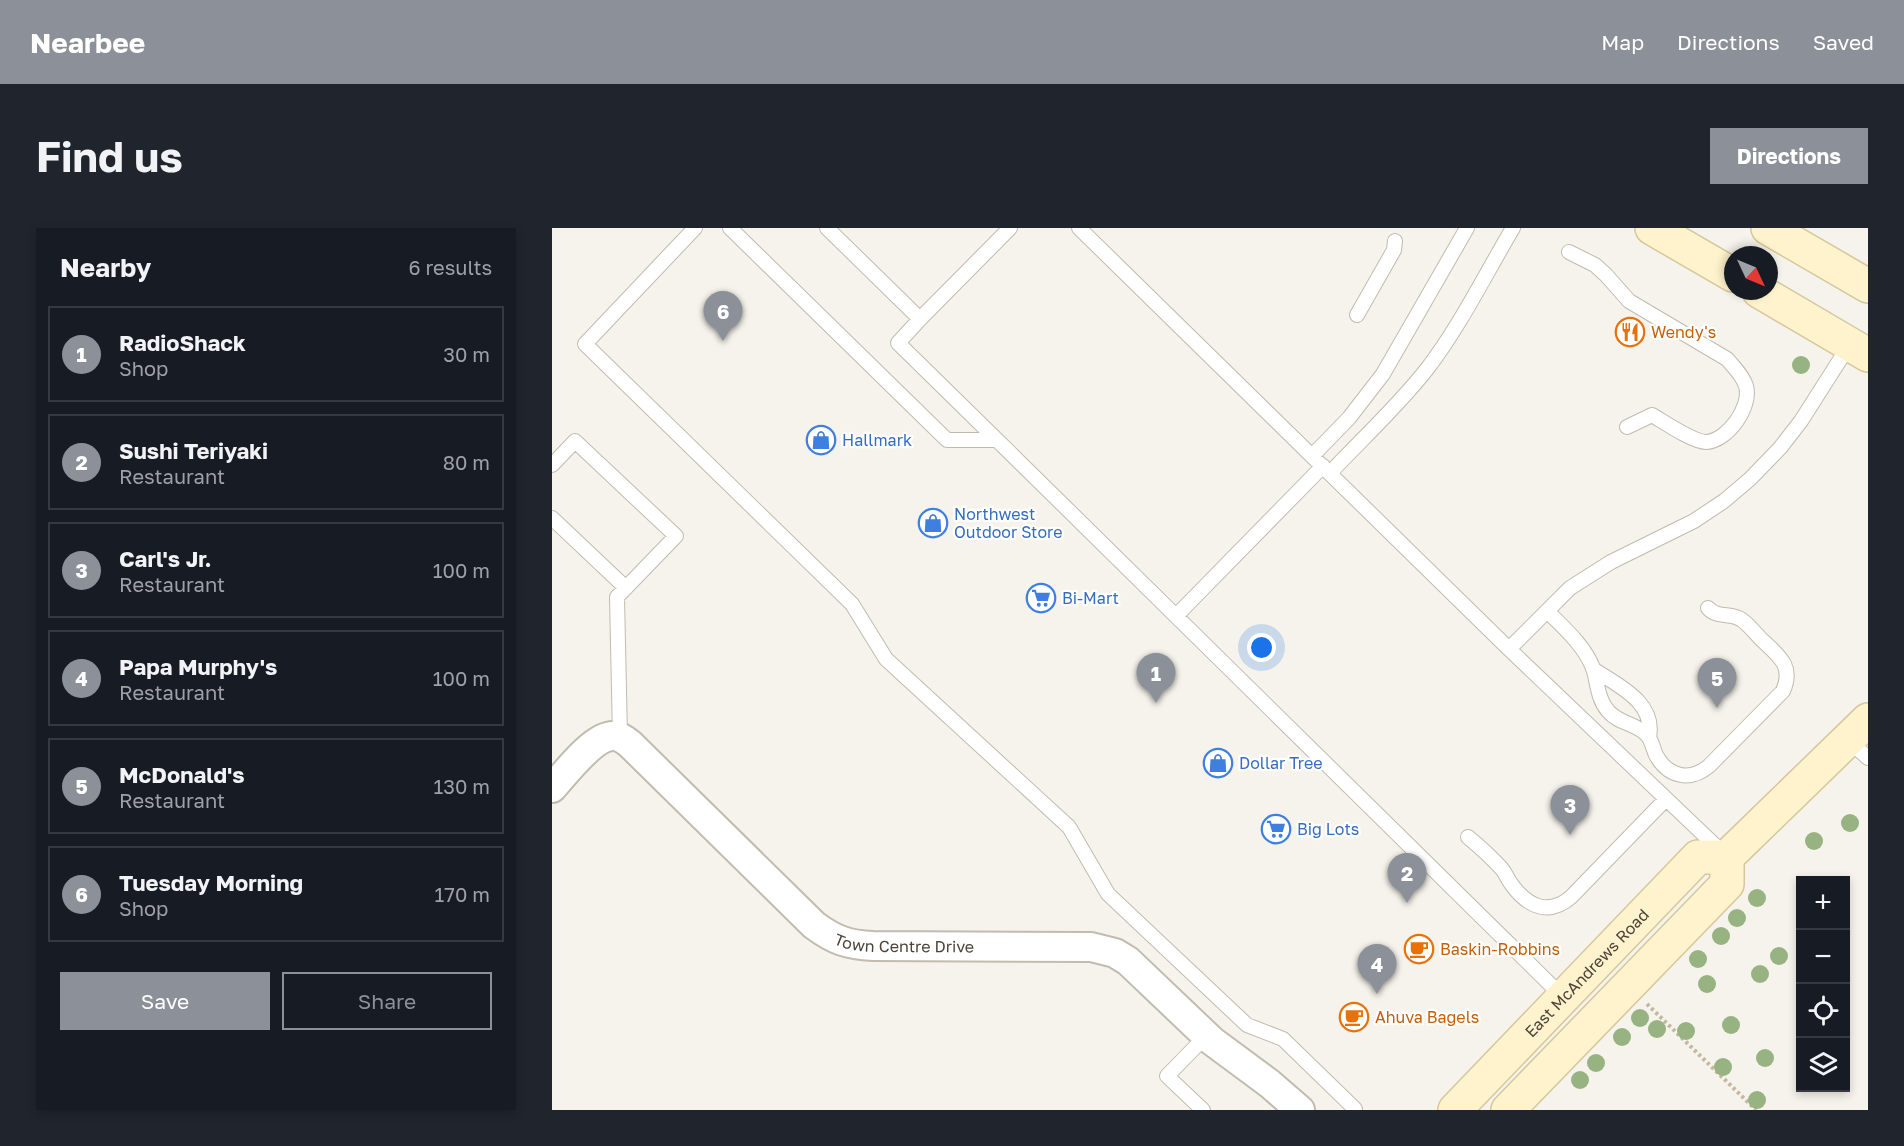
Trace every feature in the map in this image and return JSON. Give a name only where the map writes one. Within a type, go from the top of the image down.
[{"type":"main road","points":[[1652,228],[1724,271]]},
{"type":"main road","points":[[1768,228],[1868,286]]},
{"type":"main road","points":[[1774,300],[1859,350]]},
{"type":"main road","points":[[1508,1110],[1726,884],[1727,856],[1863,735]]},
{"type":"main road","name":"East McAndrews Road","points":[[1455,1110],[1698,857],[1727,856]]},
{"type":"street","points":[[552,788],[602,738],[620,737]]},
{"type":"street","name":"Town Centre Drive","points":[[620,737],[630,744],[814,925],[843,943],[873,946],[1064,947],[1104,949],[1115,953],[1128,962],[1206,1036],[1270,1084],[1300,1110]]},
{"type":"lane","points":[[696,228],[585,344],[852,604],[886,659],[1069,827],[1108,894],[1247,1025],[1283,1038],[1355,1109]]},
{"type":"lane","points":[[730,228],[947,440],[997,440]]},
{"type":"lane","points":[[827,228],[920,319]]},
{"type":"lane","points":[[1010,228],[898,343],[1563,997]]},
{"type":"lane","points":[[1079,228],[1509,649],[1727,856]]},
{"type":"lane","points":[[1312,456],[1349,418],[1383,374],[1467,228]]},
{"type":"lane","points":[[1176,616],[1407,393],[1427,369],[1458,322],[1513,228]]},
{"type":"lane","points":[[1357,315],[1391,256],[1395,241]]},
{"type":"lane","points":[[1569,252],[1595,265],[1629,301],[1727,359],[1735,367],[1745,385],[1747,394],[1738,420],[1717,439],[1706,442],[1696,439],[1652,415],[1627,427]]},
{"type":"lane","points":[[1509,649],[1570,588],[1611,562],[1694,521],[1724,501],[1780,448],[1859,350]]},
{"type":"lane","points":[[552,465],[575,441],[676,536],[617,597],[620,737]]},
{"type":"lane","points":[[552,518],[626,588]]},
{"type":"lane","points":[[1593,669],[1623,687],[1642,706],[1650,721],[1649,737],[1657,758],[1669,771],[1684,776],[1701,773],[1783,691],[1787,674],[1778,655],[1741,619],[1713,614],[1708,608]]},
{"type":"lane","points":[[1547,611],[1580,645],[1593,669],[1600,696],[1609,712],[1649,737]]},
{"type":"lane","points":[[1468,837],[1501,868],[1525,899],[1541,907],[1552,908],[1571,897],[1666,800]]},
{"type":"lane","points":[[1203,1110],[1167,1076],[1206,1036]]},
{"type":"path","points":[[1644,1003],[1649,1005],[1756,1110]]},
{"type":"place","name":"Wendy's","points":[[1630,332]]},
{"type":"place","name":"Tuesday Morning","points":[[723,341]]},
{"type":"place","name":"Hallmark","points":[[821,440]]},
{"type":"place","name":"Northwest Outdoor Store","points":[[933,523]]},
{"type":"place","name":"Bi-Mart","points":[[1041,598]]},
{"type":"place","name":"RadioShack","points":[[1156,703]]},
{"type":"place","name":"McDonald's","points":[[1717,708]]},
{"type":"place","name":"Dollar Tree","points":[[1218,763]]},
{"type":"place","name":"Big Lots","points":[[1276,829]]},
{"type":"place","name":"Carl's Jr.","points":[[1570,835]]},
{"type":"place","name":"Sushi Teriyaki","points":[[1407,903]]},
{"type":"place","name":"Baskin-Robbins","points":[[1419,949]]},
{"type":"place","name":"Papa Murphy's","points":[[1377,994]]},
{"type":"place","name":"Ahuva Bagels","points":[[1354,1017]]}]
